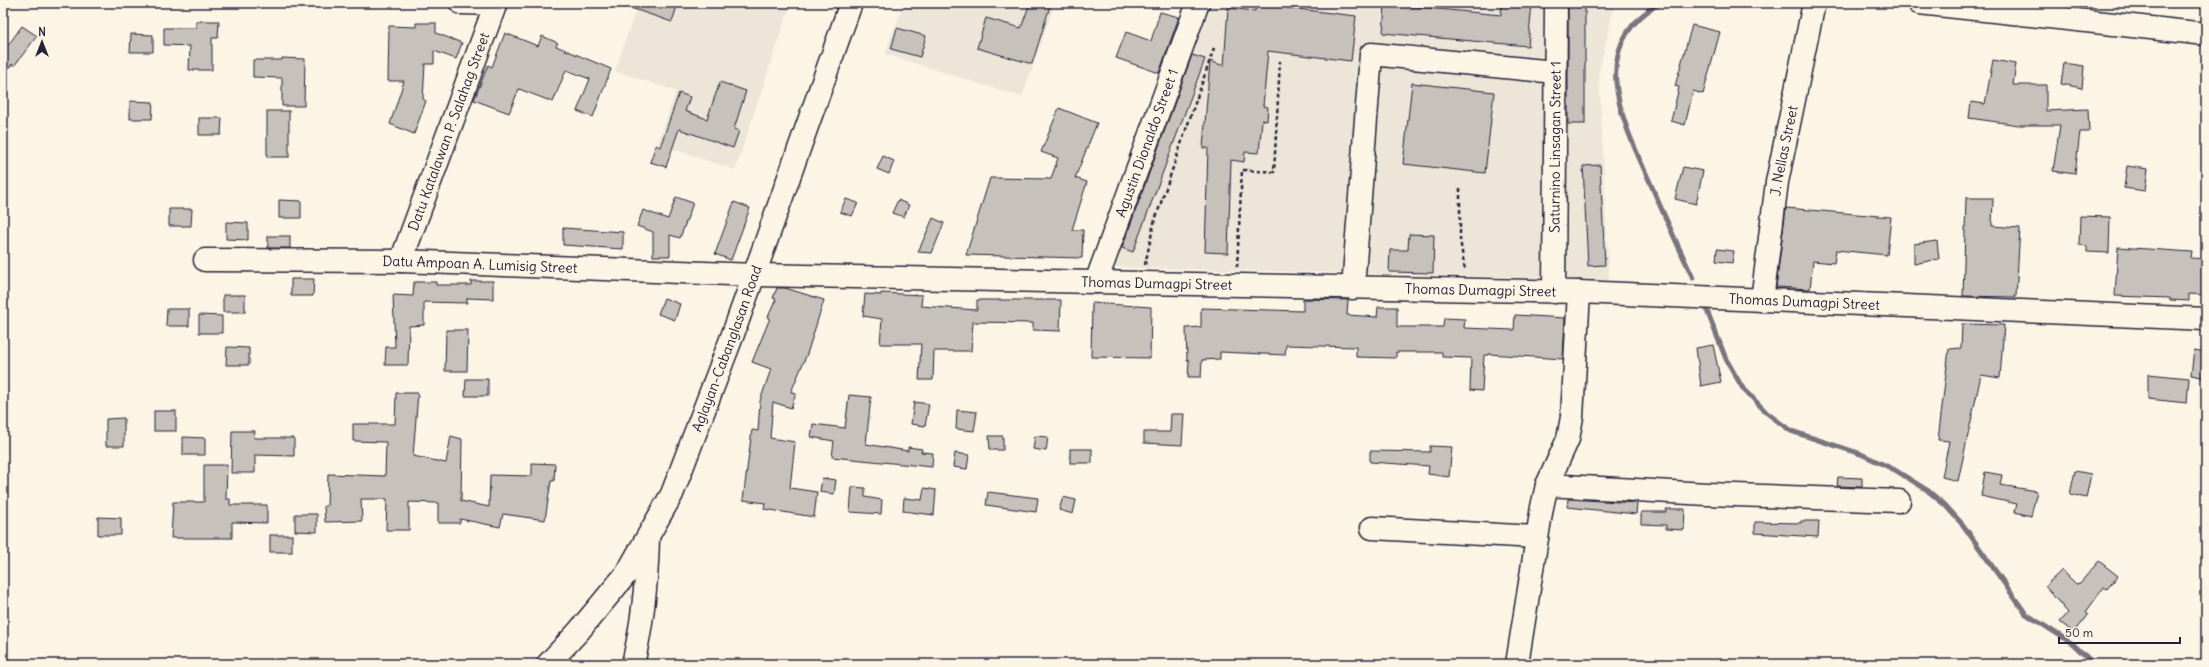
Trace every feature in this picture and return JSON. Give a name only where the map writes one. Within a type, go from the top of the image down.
[{"type":"street","points":[[461,3],[495,3]]},
{"type":"street","name":"Datu Katalawan P. Salahag Street","points":[[401,261],[495,3]]},
{"type":"street","name":"Aglayan-Cabanglasan Road","points":[[548,664],[578,632],[627,573],[672,494],[755,275],[851,3]]},
{"type":"street","name":"Agustin Dionaldo Street 1","points":[[1096,282],[1198,3]]},
{"type":"street","name":"Saturnino Linsagan Street 1","points":[[1554,292],[1556,3]]},
{"type":"street","name":"J. Nellas Street","points":[[1762,300],[1777,182],[1814,3]]},
{"type":"street","points":[[1919,3],[2206,34]]},
{"type":"street","points":[[1353,288],[1370,54],[1555,72]]},
{"type":"street","name":"Datu Ampoan A. Lumisig Street","points":[[205,260],[401,261],[755,275]]},
{"type":"street","name":"Thomas Dumagpi Street","points":[[755,275],[1579,292],[2206,319]]},
{"type":"street","points":[[1517,664],[1537,537],[1547,485],[1568,439],[1572,417],[1579,292]]},
{"type":"street","points":[[1547,485],[1707,494],[1899,501]]},
{"type":"street","points":[[1372,528],[1537,537]]},
{"type":"street","points":[[633,664],[643,616],[647,578],[648,538]]},
{"type":"path","points":[[1143,283],[1150,237],[1214,48]]},
{"type":"path","points":[[1236,285],[1242,170],[1274,172],[1280,61]]},
{"type":"path","points":[[1460,188],[1460,239],[1468,290]]},
{"type":"shaded area","points":[[638,3],[791,3],[735,170],[658,144],[676,91],[615,71]]},
{"type":"shaded area","points":[[904,3],[1055,3],[1022,97],[885,54]]},
{"type":"shaded area","points":[[1210,3],[1615,3],[1599,72],[1609,280],[1111,267]]},
{"type":"building","points":[[623,3],[678,3],[672,22],[622,5]]},
{"type":"building","points":[[1030,3],[1051,3],[1032,64],[977,48],[986,18],[1021,28]]},
{"type":"building","points":[[1502,3],[1532,3],[1528,46],[1383,33],[1385,4],[1501,15]]},
{"type":"building","points":[[1568,3],[1585,3],[1585,124],[1568,124]]},
{"type":"building","points":[[1256,4],[1356,16],[1351,61],[1268,51],[1263,106],[1268,107],[1267,121],[1262,120],[1259,153],[1245,152],[1244,162],[1231,160],[1228,253],[1205,252],[1208,148],[1203,148],[1210,61],[1224,66],[1228,8],[1255,11]]},
{"type":"building","points":[[1160,12],[1179,17],[1159,73],[1116,58],[1126,32],[1151,41]]},
{"type":"building","points":[[196,21],[219,21],[218,38],[212,38],[212,70],[189,70],[190,46],[164,45],[164,28],[196,28]]},
{"type":"building","points":[[416,23],[436,23],[436,33],[462,43],[456,59],[434,51],[434,64],[425,64],[423,99],[426,101],[414,134],[390,124],[404,81],[388,81],[389,26],[416,27]]},
{"type":"building","points":[[1692,25],[1720,32],[1703,94],[1693,91],[1685,125],[1671,121],[1679,87],[1675,86]]},
{"type":"building","points":[[22,26],[37,36],[14,66],[12,64],[3,76],[3,52]]},
{"type":"building","points":[[897,28],[926,36],[920,57],[891,49]]},
{"type":"building","points":[[505,33],[538,46],[542,36],[558,43],[556,46],[611,69],[593,117],[577,111],[590,79],[566,70],[553,102],[519,89],[509,113],[474,100],[488,65],[492,67]]},
{"type":"building","points":[[131,34],[153,35],[153,52],[130,52]]},
{"type":"building","points":[[1192,55],[1205,59],[1133,252],[1122,248]]},
{"type":"building","points":[[282,58],[305,59],[304,106],[282,106],[282,78],[253,77],[253,60],[282,60]]},
{"type":"building","points":[[1993,60],[2016,64],[2013,85],[2046,85],[2046,111],[2088,109],[2089,132],[2080,132],[2075,174],[2053,171],[2060,125],[2019,125],[1969,118],[1971,102],[1985,104]]},
{"type":"building","points":[[2064,63],[2084,66],[2082,88],[2061,84]]},
{"type":"building","points":[[720,82],[746,91],[734,129],[739,131],[733,148],[679,129],[666,167],[650,162],[656,145],[660,147],[679,93],[690,97],[685,111],[707,119]]},
{"type":"building","points":[[1412,83],[1494,92],[1485,173],[1403,164]]},
{"type":"building","points":[[130,101],[153,102],[152,119],[130,119]]},
{"type":"building","points":[[1059,108],[1097,123],[1075,178],[1087,182],[1072,230],[1083,230],[1082,258],[966,255],[990,178],[1051,179],[1058,158],[1041,152]]},
{"type":"building","points":[[267,111],[289,111],[289,157],[267,157]]},
{"type":"building","points":[[199,118],[222,118],[221,135],[199,135]]},
{"type":"building","points":[[883,156],[894,161],[889,174],[877,169]]},
{"type":"building","points":[[1600,165],[1605,265],[1588,266],[1583,166]]},
{"type":"building","points":[[2127,166],[2148,169],[2145,191],[2124,188]]},
{"type":"building","points":[[1683,167],[1703,171],[1696,204],[1675,199]]},
{"type":"building","points":[[676,197],[693,203],[680,238],[670,235],[670,256],[653,256],[653,232],[637,226],[643,210],[668,219]]},
{"type":"building","points":[[1966,198],[1993,198],[1992,226],[2020,228],[2016,297],[1963,296]]},
{"type":"building","points":[[846,199],[858,203],[852,216],[840,212]]},
{"type":"building","points":[[279,200],[301,201],[301,218],[279,218]]},
{"type":"building","points":[[898,200],[909,205],[904,217],[892,213]]},
{"type":"building","points":[[734,202],[750,208],[731,260],[715,254]]},
{"type":"building","points":[[1786,208],[1891,217],[1887,255],[1836,250],[1834,263],[1813,261],[1810,289],[1776,287]]},
{"type":"building","points":[[169,209],[192,209],[191,226],[169,226]]},
{"type":"building","points":[[2080,216],[2110,217],[2109,253],[2087,252],[2087,246],[2079,245]]},
{"type":"building","points":[[933,218],[944,223],[932,253],[918,252]]},
{"type":"building","points":[[226,222],[248,223],[248,240],[226,239]]},
{"type":"building","points":[[563,228],[623,232],[623,249],[563,245]]},
{"type":"building","points":[[1409,234],[1434,235],[1433,273],[1389,272],[1390,250],[1408,250]]},
{"type":"building","points":[[268,236],[290,236],[290,248],[268,248]]},
{"type":"building","points":[[1937,241],[1939,259],[1914,264],[1914,244]]},
{"type":"building","points":[[2118,247],[2192,252],[2191,258],[2206,259],[2206,295],[2189,294],[2189,301],[2170,300],[2170,298],[2115,296]]},
{"type":"building","points":[[1717,249],[1734,251],[1732,263],[1716,261]]},
{"type":"building","points":[[291,279],[314,279],[313,296],[291,296]]},
{"type":"building","points":[[471,281],[493,281],[493,299],[467,298],[467,303],[424,302],[424,325],[409,326],[408,365],[385,365],[386,347],[395,347],[393,295],[413,296],[414,282],[436,282],[436,285],[471,285]]},
{"type":"building","points":[[777,288],[785,288],[824,300],[807,354],[791,392],[796,393],[791,408],[773,402],[770,438],[795,442],[790,488],[817,492],[814,517],[764,509],[765,503],[743,500],[752,430],[758,431],[760,401],[771,369],[752,362],[770,318],[768,317],[776,299],[773,298]]},
{"type":"building","points":[[881,293],[922,295],[921,306],[977,310],[977,300],[1061,300],[1060,331],[1033,330],[1033,323],[973,322],[971,351],[934,351],[933,380],[919,380],[921,344],[880,344],[882,319],[863,316],[865,294],[881,295]]},
{"type":"building","points":[[223,295],[245,295],[245,312],[223,312]]},
{"type":"building","points":[[664,298],[680,304],[675,320],[658,314]]},
{"type":"building","points":[[1303,299],[1348,300],[1347,315],[1377,317],[1378,307],[1397,307],[1397,327],[1443,327],[1444,318],[1465,319],[1464,328],[1514,330],[1515,315],[1565,318],[1563,359],[1489,354],[1484,355],[1482,391],[1470,390],[1471,358],[1442,357],[1442,352],[1396,352],[1396,358],[1356,357],[1356,347],[1286,345],[1285,355],[1220,352],[1220,359],[1202,360],[1201,377],[1188,377],[1189,360],[1187,360],[1186,328],[1201,327],[1201,308],[1303,311]]},
{"type":"building","points":[[1092,303],[1151,307],[1150,358],[1091,357]]},
{"type":"building","points":[[167,309],[189,309],[189,326],[166,326]]},
{"type":"building","points":[[199,315],[222,316],[222,333],[199,333]]},
{"type":"building","points":[[1962,324],[2004,325],[2000,378],[1981,375],[1958,481],[1942,477],[1949,441],[1938,440],[1949,349],[1961,348]]},
{"type":"building","points":[[446,330],[468,330],[467,371],[445,371]]},
{"type":"building","points":[[1713,345],[1721,382],[1701,386],[1696,348]]},
{"type":"building","points":[[227,347],[249,348],[249,365],[226,365]]},
{"type":"building","points":[[2194,350],[2206,352],[2206,378],[2191,375]]},
{"type":"building","points":[[2148,374],[2189,378],[2187,403],[2148,399]]},
{"type":"building","points":[[466,379],[488,379],[488,396],[465,396]]},
{"type":"building","points":[[396,393],[418,393],[413,456],[446,463],[451,436],[462,439],[461,501],[489,507],[490,475],[532,476],[532,463],[555,464],[554,481],[551,481],[545,520],[503,514],[500,527],[460,519],[460,523],[438,523],[438,503],[409,502],[409,530],[386,530],[387,499],[361,499],[362,521],[325,522],[324,506],[327,506],[328,474],[385,476],[386,442],[353,441],[353,424],[395,424]]},
{"type":"building","points":[[849,395],[871,397],[866,444],[908,451],[908,447],[922,449],[921,452],[933,453],[932,467],[832,457],[834,441],[811,437],[813,424],[845,428]]},
{"type":"building","points":[[914,402],[929,404],[925,426],[911,424]]},
{"type":"building","points":[[957,410],[977,412],[974,431],[956,429]]},
{"type":"building","points":[[154,411],[176,411],[176,431],[154,431]]},
{"type":"building","points":[[1171,414],[1184,414],[1182,445],[1144,443],[1144,432],[1170,432]]},
{"type":"building","points":[[124,418],[124,446],[106,446],[106,419]]},
{"type":"building","points":[[232,431],[255,431],[254,438],[294,438],[294,456],[255,455],[255,473],[231,473]]},
{"type":"building","points":[[989,436],[1003,436],[1003,450],[990,450]]},
{"type":"building","points":[[1035,436],[1048,437],[1046,451],[1033,449]]},
{"type":"building","points":[[183,437],[205,438],[205,455],[183,455]]},
{"type":"building","points":[[1430,446],[1452,447],[1449,477],[1428,474],[1429,466],[1370,462],[1370,451],[1430,452]]},
{"type":"building","points":[[1070,449],[1092,449],[1092,463],[1070,463]]},
{"type":"building","points":[[955,453],[969,455],[967,469],[953,467]]},
{"type":"building","points":[[204,465],[227,465],[226,499],[230,499],[230,505],[267,505],[267,523],[232,522],[232,538],[171,538],[173,502],[204,502]]},
{"type":"building","points":[[2075,471],[2091,474],[2086,498],[2070,494]]},
{"type":"building","points":[[1985,472],[2002,475],[2000,485],[2037,491],[2031,516],[2015,512],[2017,504],[1981,496]]},
{"type":"building","points":[[1838,477],[1862,478],[1862,487],[1837,486]]},
{"type":"building","points":[[822,478],[836,480],[834,494],[820,492]]},
{"type":"building","points":[[852,487],[865,488],[865,497],[882,500],[881,514],[850,512]]},
{"type":"building","points":[[924,488],[936,490],[934,515],[903,511],[904,498],[922,500]]},
{"type":"building","points":[[988,492],[1038,498],[1036,512],[986,505]]},
{"type":"building","points":[[1063,497],[1076,500],[1073,514],[1059,510]]},
{"type":"building","points":[[1568,499],[1637,503],[1636,514],[1567,507]]},
{"type":"building","points":[[1666,509],[1685,509],[1684,530],[1666,529],[1666,525],[1641,524],[1641,512],[1666,512]]},
{"type":"building","points":[[295,514],[317,514],[317,532],[295,531]]},
{"type":"building","points":[[98,517],[121,518],[121,535],[98,535]]},
{"type":"building","points":[[1801,521],[1819,521],[1818,537],[1755,533],[1755,522],[1801,523]]},
{"type":"building","points":[[270,535],[292,535],[292,552],[270,552]]},
{"type":"building","points":[[2099,561],[2118,576],[2107,589],[2104,587],[2086,612],[2089,614],[2074,633],[2060,622],[2068,613],[2045,586],[2062,570],[2076,584],[2080,583]]},
{"type":"waterway","points":[[1660,3],[1637,20],[1623,40],[1616,62],[1616,85],[1621,109],[1629,133],[1693,278]]},
{"type":"waterway","points":[[1704,303],[1726,359],[1742,387],[1767,413],[1791,431],[1861,454],[1895,470],[1927,490],[1945,505],[1963,525],[2026,614],[2073,644],[2094,664]]}]
